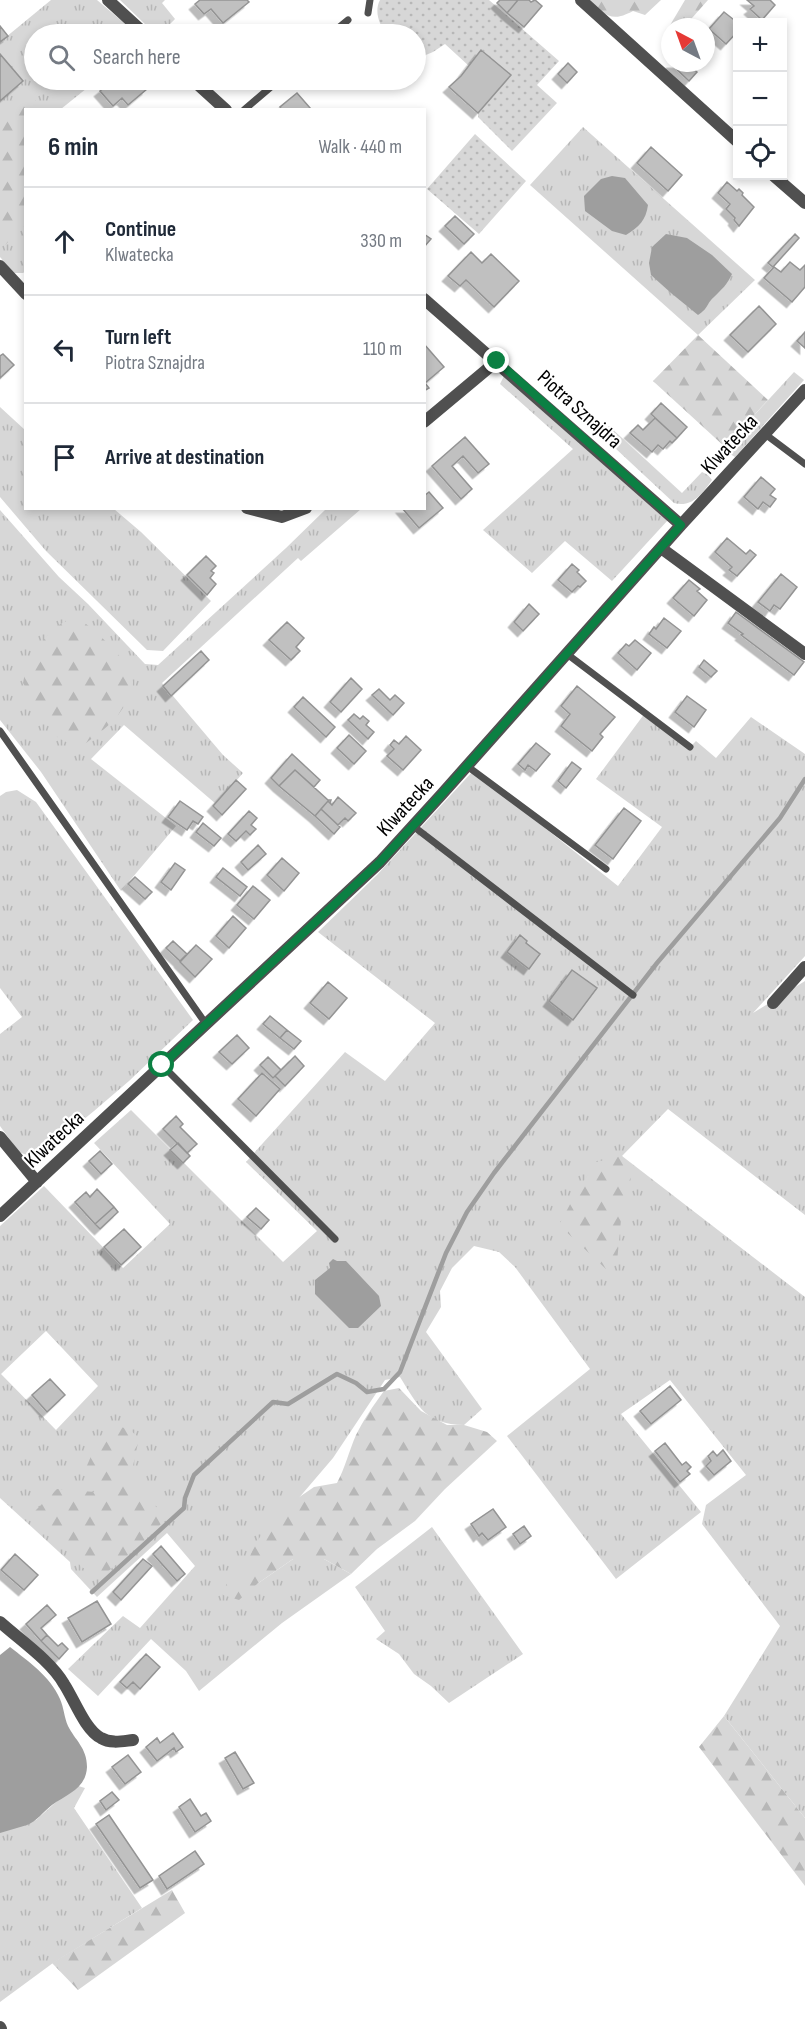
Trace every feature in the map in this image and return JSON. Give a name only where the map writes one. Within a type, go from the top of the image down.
[{"type":"street","points":[[108,0],[134,24]]},
{"type":"street","points":[[581,0],[733,137]]},
{"type":"street","points":[[204,90],[223,108]]},
{"type":"street","points":[[779,180],[805,203]]},
{"type":"street","points":[[0,266],[24,292]]},
{"type":"street","name":"Piotra Sznajdra","points":[[426,301],[681,525]]},
{"type":"street","points":[[426,420],[497,361]]},
{"type":"street","name":"Klwatecka","points":[[0,1216],[380,862],[660,548],[805,390]]},
{"type":"street","points":[[255,510],[282,517],[301,510]]},
{"type":"street","points":[[660,548],[805,654]]},
{"type":"street","points":[[773,1003],[805,968]]},
{"type":"street","points":[[0,1137],[37,1182]]},
{"type":"street","points":[[0,1622],[53,1670],[96,1734],[101,1738],[116,1742],[133,1740]]},
{"type":"lane","points":[[368,12],[370,0]]},
{"type":"lane","points":[[343,24],[348,20]]},
{"type":"lane","points":[[246,108],[267,90]]},
{"type":"lane","points":[[765,434],[805,464]]},
{"type":"lane","points":[[567,654],[690,747]]},
{"type":"lane","points":[[0,731],[206,1024]]},
{"type":"lane","points":[[467,766],[606,869]]},
{"type":"lane","points":[[413,826],[633,995]]},
{"type":"lane","points":[[162,1065],[335,1239]]},
{"type":"green space","points":[[51,0],[97,0],[125,24],[24,24],[24,90],[85,90],[62,108],[24,108],[23,273],[14,273],[0,257],[0,101],[23,81],[0,54],[0,42]]},
{"type":"green space","points":[[120,0],[165,0],[162,3],[175,19],[170,24],[145,24]]},
{"type":"green space","points":[[380,0],[489,0],[559,61],[537,85],[557,103],[512,151],[478,117],[478,113],[510,75],[482,50],[469,66],[445,44],[426,55],[426,24],[381,24],[378,18]]},
{"type":"green space","points":[[589,0],[661,0],[645,15],[633,11],[614,17],[604,13]]},
{"type":"green space","points":[[685,0],[708,0],[692,18],[674,18]]},
{"type":"green space","points":[[33,98],[43,108],[24,108],[24,226],[5,245],[0,242],[0,105],[4,102]]},
{"type":"green space","points":[[583,127],[755,280],[698,335],[530,185]]},
{"type":"green space","points":[[475,134],[526,181],[479,234],[427,189]]},
{"type":"green space","points":[[698,335],[768,400],[725,447],[653,381]]},
{"type":"green space","points":[[794,372],[804,380],[735,457],[730,454],[715,470],[709,464]]},
{"type":"green space","points":[[504,376],[668,520],[612,581],[565,541],[532,573],[483,530],[573,449],[500,384]]},
{"type":"green space","points":[[0,407],[24,429],[24,510],[115,510],[141,532],[211,601],[163,651],[147,650],[46,551],[0,497]]},
{"type":"green space","points":[[609,426],[682,493],[702,472],[712,480],[696,499],[686,503],[674,503],[600,434]]},
{"type":"green space","points":[[0,510],[59,577],[145,664],[158,665],[325,510],[360,510],[301,561],[298,558],[162,683],[223,755],[243,773],[216,804],[124,725],[91,759],[176,826],[121,891],[41,772],[0,720]]},
{"type":"green space","points":[[76,616],[119,655],[131,673],[133,682],[125,705],[120,712],[108,726],[78,749],[54,735],[23,683],[28,658],[55,627]]},
{"type":"green space","points":[[645,713],[690,747],[696,741],[716,758],[751,717],[805,754],[805,956],[753,1013],[805,981],[805,1215],[668,1109],[622,1156],[805,1297],[805,1818],[724,1716],[780,1626],[702,1524],[706,1505],[746,1475],[670,1380],[621,1414],[701,1512],[616,1579],[507,1436],[590,1369],[515,1267],[499,1252],[474,1246],[452,1268],[440,1291],[441,1307],[426,1332],[482,1409],[464,1425],[440,1421],[424,1412],[400,1377],[385,1380],[333,1458],[263,1540],[257,1584],[293,1559],[324,1559],[351,1574],[282,1623],[199,1691],[186,1671],[151,1639],[98,1696],[68,1669],[123,1616],[140,1628],[195,1566],[167,1533],[97,1597],[71,1569],[70,1562],[0,1498],[0,1226],[44,1186],[123,1268],[170,1224],[94,1143],[131,1110],[283,1262],[317,1231],[246,1162],[345,1052],[385,1081],[435,1023],[318,932],[377,875],[473,771],[618,886],[662,827],[596,779]],"holes":[[[46,1331],[98,1386],[56,1430],[1,1374]]]},
{"type":"green space","points":[[17,790],[36,802],[193,1020],[94,1111],[46,1150],[29,1156],[19,1152],[0,1126],[0,1034],[22,1017],[0,988],[0,796]]},
{"type":"green space","points":[[622,1156],[631,1174],[629,1196],[621,1220],[617,1262],[606,1269],[559,1225],[596,1162]]},
{"type":"green space","points":[[399,1388],[421,1411],[447,1425],[464,1425],[487,1432],[497,1441],[445,1489],[415,1521],[377,1549],[351,1574],[324,1559],[293,1559],[257,1584],[239,1600],[223,1595],[227,1582],[242,1577],[254,1546],[276,1513],[314,1487],[337,1483],[356,1435],[369,1413],[384,1391]]},
{"type":"green space","points":[[112,1425],[129,1429],[139,1438],[130,1480],[167,1518],[139,1546],[106,1573],[95,1573],[81,1567],[71,1551],[32,1514],[57,1489],[95,1492],[85,1470],[99,1438]]},
{"type":"green space","points":[[432,1527],[523,1654],[449,1703],[414,1674],[399,1654],[376,1639],[385,1631],[355,1587]]},
{"type":"green space","points":[[724,1716],[805,1818],[805,1886],[699,1747]]},
{"type":"green space","points":[[75,1785],[85,1788],[74,1808],[142,1908],[53,1963],[0,2002],[0,1830],[36,1820]]},
{"type":"green space","points":[[172,1890],[185,1913],[78,1990],[52,1963]]},
{"type":"shaded area","points":[[612,176],[625,178],[648,205],[641,223],[626,235],[612,231],[585,211],[584,196],[601,179]]},
{"type":"shaded area","points":[[666,234],[687,238],[712,255],[732,274],[724,287],[698,315],[651,275],[649,263],[652,247]]},
{"type":"shaded area","points":[[333,1259],[346,1261],[379,1296],[381,1306],[358,1328],[349,1328],[315,1294],[315,1280],[330,1268],[329,1263]]},
{"type":"shaded area","points":[[10,1647],[51,1683],[61,1702],[68,1726],[85,1755],[87,1767],[79,1786],[34,1821],[0,1833],[0,1655]]},
{"type":"building","points":[[200,0],[247,0],[249,2],[223,23],[211,9],[204,14],[195,4]]},
{"type":"building","points":[[500,0],[518,0],[507,13],[497,3]]},
{"type":"building","points":[[518,0],[531,2],[535,0],[542,6],[524,27],[507,13]]},
{"type":"building","points":[[747,0],[770,0],[775,5],[764,18],[760,18],[750,9],[754,6]]},
{"type":"building","points":[[724,12],[733,19],[733,36],[726,44],[715,34],[715,22]]},
{"type":"building","points":[[0,26],[8,36],[0,42]]},
{"type":"building","points":[[481,50],[511,75],[478,113],[449,87],[461,76]]},
{"type":"building","points":[[0,54],[23,81],[0,101]]},
{"type":"building","points":[[568,63],[577,72],[567,83],[558,74]]},
{"type":"building","points":[[679,72],[697,72],[689,81]]},
{"type":"building","points":[[146,90],[128,105],[122,98],[113,106],[100,91]]},
{"type":"building","points":[[297,93],[310,108],[281,108]]},
{"type":"building","points":[[651,147],[682,175],[668,191],[637,163]]},
{"type":"building","points":[[727,182],[737,191],[739,189],[754,207],[739,226],[726,209],[730,204],[718,193]]},
{"type":"building","points":[[455,216],[474,234],[464,244],[445,226]]},
{"type":"building","points":[[795,234],[799,238],[773,267],[768,263]]},
{"type":"building","points":[[426,235],[431,239],[426,245]]},
{"type":"building","points":[[471,252],[482,263],[491,254],[519,281],[494,307],[466,280],[460,286],[448,276]]},
{"type":"building","points":[[790,262],[800,270],[805,265],[805,287],[792,302],[764,278],[774,267],[781,272]]},
{"type":"building","points":[[759,306],[776,324],[748,352],[730,335]]},
{"type":"building","points":[[805,332],[805,348],[797,341]]},
{"type":"building","points":[[426,346],[444,367],[426,382]]},
{"type":"building","points":[[3,354],[14,365],[0,378],[0,356]]},
{"type":"building","points":[[661,403],[687,427],[677,438],[651,414]]},
{"type":"building","points":[[655,418],[677,438],[672,443],[670,441],[663,449],[658,445],[652,452],[630,433],[638,425],[643,430]]},
{"type":"building","points":[[465,437],[489,464],[478,473],[463,456],[452,466],[472,489],[461,499],[432,466]]},
{"type":"building","points":[[761,477],[775,489],[770,495],[776,499],[770,507],[763,502],[758,509],[744,497]]},
{"type":"building","points":[[429,492],[443,508],[419,528],[404,510],[426,510],[426,494]]},
{"type":"building","points":[[727,538],[746,554],[750,550],[756,555],[737,576],[729,570],[732,567],[715,552]]},
{"type":"building","points":[[206,556],[216,566],[211,571],[214,573],[210,578],[216,584],[207,595],[187,575]]},
{"type":"building","points":[[572,564],[586,581],[572,592],[558,580]]},
{"type":"building","points":[[781,574],[797,587],[780,609],[774,605],[770,611],[758,602]]},
{"type":"building","points":[[689,580],[700,589],[697,591],[707,600],[694,616],[673,598]]},
{"type":"building","points":[[529,604],[539,614],[523,631],[514,622]]},
{"type":"building","points":[[736,612],[804,662],[794,675],[728,623]]},
{"type":"building","points":[[664,618],[681,631],[667,648],[649,634]]},
{"type":"building","points":[[287,622],[304,638],[296,647],[300,651],[291,660],[269,640]]},
{"type":"building","points":[[635,640],[651,653],[637,670],[618,653],[626,644],[629,646]]},
{"type":"building","points":[[201,651],[209,660],[171,696],[163,686]]},
{"type":"building","points":[[704,660],[717,671],[711,677],[699,667]]},
{"type":"building","points":[[351,678],[362,689],[341,712],[330,702]]},
{"type":"building","points":[[577,686],[615,717],[600,734],[603,737],[592,751],[561,726],[570,714],[561,706]]},
{"type":"building","points":[[379,689],[390,700],[395,695],[404,703],[393,715],[372,695]]},
{"type":"building","points":[[687,696],[706,710],[694,727],[675,712]]},
{"type":"building","points":[[303,697],[335,727],[326,737],[294,707]]},
{"type":"building","points":[[354,714],[360,719],[363,716],[369,721],[366,725],[374,732],[368,739],[348,720]]},
{"type":"building","points":[[349,735],[366,751],[354,764],[337,748]]},
{"type":"building","points":[[406,736],[421,750],[403,770],[387,756],[394,749],[390,745],[394,740],[399,744]]},
{"type":"building","points":[[536,743],[550,754],[536,771],[528,765],[525,770],[518,764]]},
{"type":"building","points":[[292,754],[320,780],[314,787],[295,770],[279,786],[271,778]]},
{"type":"building","points":[[572,762],[581,769],[566,788],[558,781]]},
{"type":"building","points":[[295,770],[328,800],[331,800],[315,816],[279,786]]},
{"type":"building","points":[[236,780],[246,789],[222,815],[213,806]]},
{"type":"building","points":[[338,797],[356,813],[348,821],[345,818],[338,825],[321,809],[328,801],[332,805]]},
{"type":"building","points":[[180,801],[203,817],[198,824],[193,821],[187,830],[168,817]]},
{"type":"building","points":[[624,808],[641,821],[613,859],[595,845]]},
{"type":"building","points":[[321,809],[340,827],[334,834],[315,816]]},
{"type":"building","points":[[249,811],[257,818],[251,825],[256,829],[250,835],[246,831],[236,841],[228,834]]},
{"type":"building","points":[[203,823],[221,838],[214,846],[196,832]]},
{"type":"building","points":[[258,845],[266,854],[248,870],[241,862]]},
{"type":"building","points":[[282,858],[299,873],[284,891],[267,875]]},
{"type":"building","points":[[175,863],[185,870],[171,890],[161,882]]},
{"type":"building","points":[[223,868],[247,887],[240,896],[216,877]]},
{"type":"building","points":[[135,877],[152,892],[145,899],[128,884]]},
{"type":"building","points":[[253,886],[270,900],[254,919],[237,905]]},
{"type":"building","points":[[233,916],[246,928],[229,948],[216,936]]},
{"type":"building","points":[[520,935],[540,954],[529,969],[507,952]]},
{"type":"building","points":[[173,941],[187,954],[180,961],[166,948]]},
{"type":"building","points":[[196,945],[212,959],[195,977],[180,962]]},
{"type":"building","points":[[572,970],[597,988],[573,1020],[549,1001]]},
{"type":"building","points":[[328,982],[347,998],[329,1019],[310,1003]]},
{"type":"building","points":[[270,1016],[287,1030],[280,1038],[263,1024]]},
{"type":"building","points":[[287,1030],[301,1041],[294,1049],[280,1038]]},
{"type":"building","points":[[237,1035],[249,1048],[232,1064],[219,1052]]},
{"type":"building","points":[[295,1056],[304,1066],[285,1086],[275,1076]]},
{"type":"building","points":[[268,1057],[281,1070],[273,1078],[260,1065]]},
{"type":"building","points":[[262,1073],[280,1089],[256,1116],[238,1099]]},
{"type":"building","points":[[176,1116],[183,1124],[180,1127],[197,1144],[187,1153],[163,1129]]},
{"type":"building","points":[[178,1143],[190,1156],[183,1163],[170,1150]]},
{"type":"building","points":[[100,1151],[112,1164],[101,1174],[89,1161]]},
{"type":"building","points":[[97,1189],[114,1207],[95,1224],[75,1202],[86,1192],[90,1197]]},
{"type":"building","points":[[114,1207],[118,1212],[100,1229],[95,1224]]},
{"type":"building","points":[[256,1208],[269,1220],[261,1229],[247,1217]]},
{"type":"building","points":[[124,1229],[141,1247],[121,1265],[104,1247]]},
{"type":"building","points":[[50,1379],[65,1395],[47,1412],[32,1395]]},
{"type":"building","points":[[670,1386],[681,1400],[651,1424],[640,1411]]},
{"type":"building","points":[[665,1443],[682,1465],[686,1462],[691,1467],[687,1471],[690,1474],[680,1482],[655,1451]]},
{"type":"building","points":[[723,1450],[731,1461],[714,1475],[706,1466],[711,1461],[708,1456],[713,1451],[717,1456]]},
{"type":"building","points":[[493,1509],[506,1527],[488,1540],[482,1533],[479,1536],[471,1524]]},
{"type":"building","points":[[524,1526],[531,1536],[520,1544],[513,1534]]},
{"type":"building","points":[[161,1546],[185,1574],[177,1581],[153,1554]]},
{"type":"building","points":[[15,1554],[38,1575],[24,1590],[1,1570]]},
{"type":"building","points":[[143,1559],[152,1566],[121,1600],[113,1592]]},
{"type":"building","points":[[97,1601],[111,1624],[82,1642],[68,1618]]},
{"type":"building","points":[[47,1605],[56,1615],[41,1628],[47,1635],[41,1641],[26,1624]]},
{"type":"building","points":[[47,1635],[58,1646],[62,1643],[68,1649],[59,1659],[41,1641]]},
{"type":"building","points":[[146,1654],[160,1667],[140,1689],[133,1682],[127,1688],[120,1682]]},
{"type":"building","points":[[173,1733],[183,1747],[176,1752],[174,1748],[157,1761],[146,1747],[157,1738],[160,1743]]},
{"type":"building","points":[[235,1752],[254,1783],[243,1789],[225,1758]]},
{"type":"building","points":[[128,1755],[141,1772],[125,1784],[112,1767]]},
{"type":"building","points":[[112,1792],[119,1800],[106,1810],[100,1801]]},
{"type":"building","points":[[190,1799],[201,1816],[206,1813],[211,1821],[195,1832],[179,1807]]},
{"type":"building","points":[[109,1815],[153,1880],[140,1888],[96,1824]]},
{"type":"building","points":[[195,1851],[204,1864],[167,1889],[159,1876]]},
{"type":"waterway","points":[[92,1592],[184,1508],[185,1498],[194,1475],[273,1402],[288,1404],[337,1374],[356,1383],[367,1392],[384,1389],[400,1372],[446,1253],[467,1212],[494,1173],[657,963],[780,818],[805,779]]},
{"type":"route","points":[[162,1065],[380,862],[681,525],[497,361]]}]
